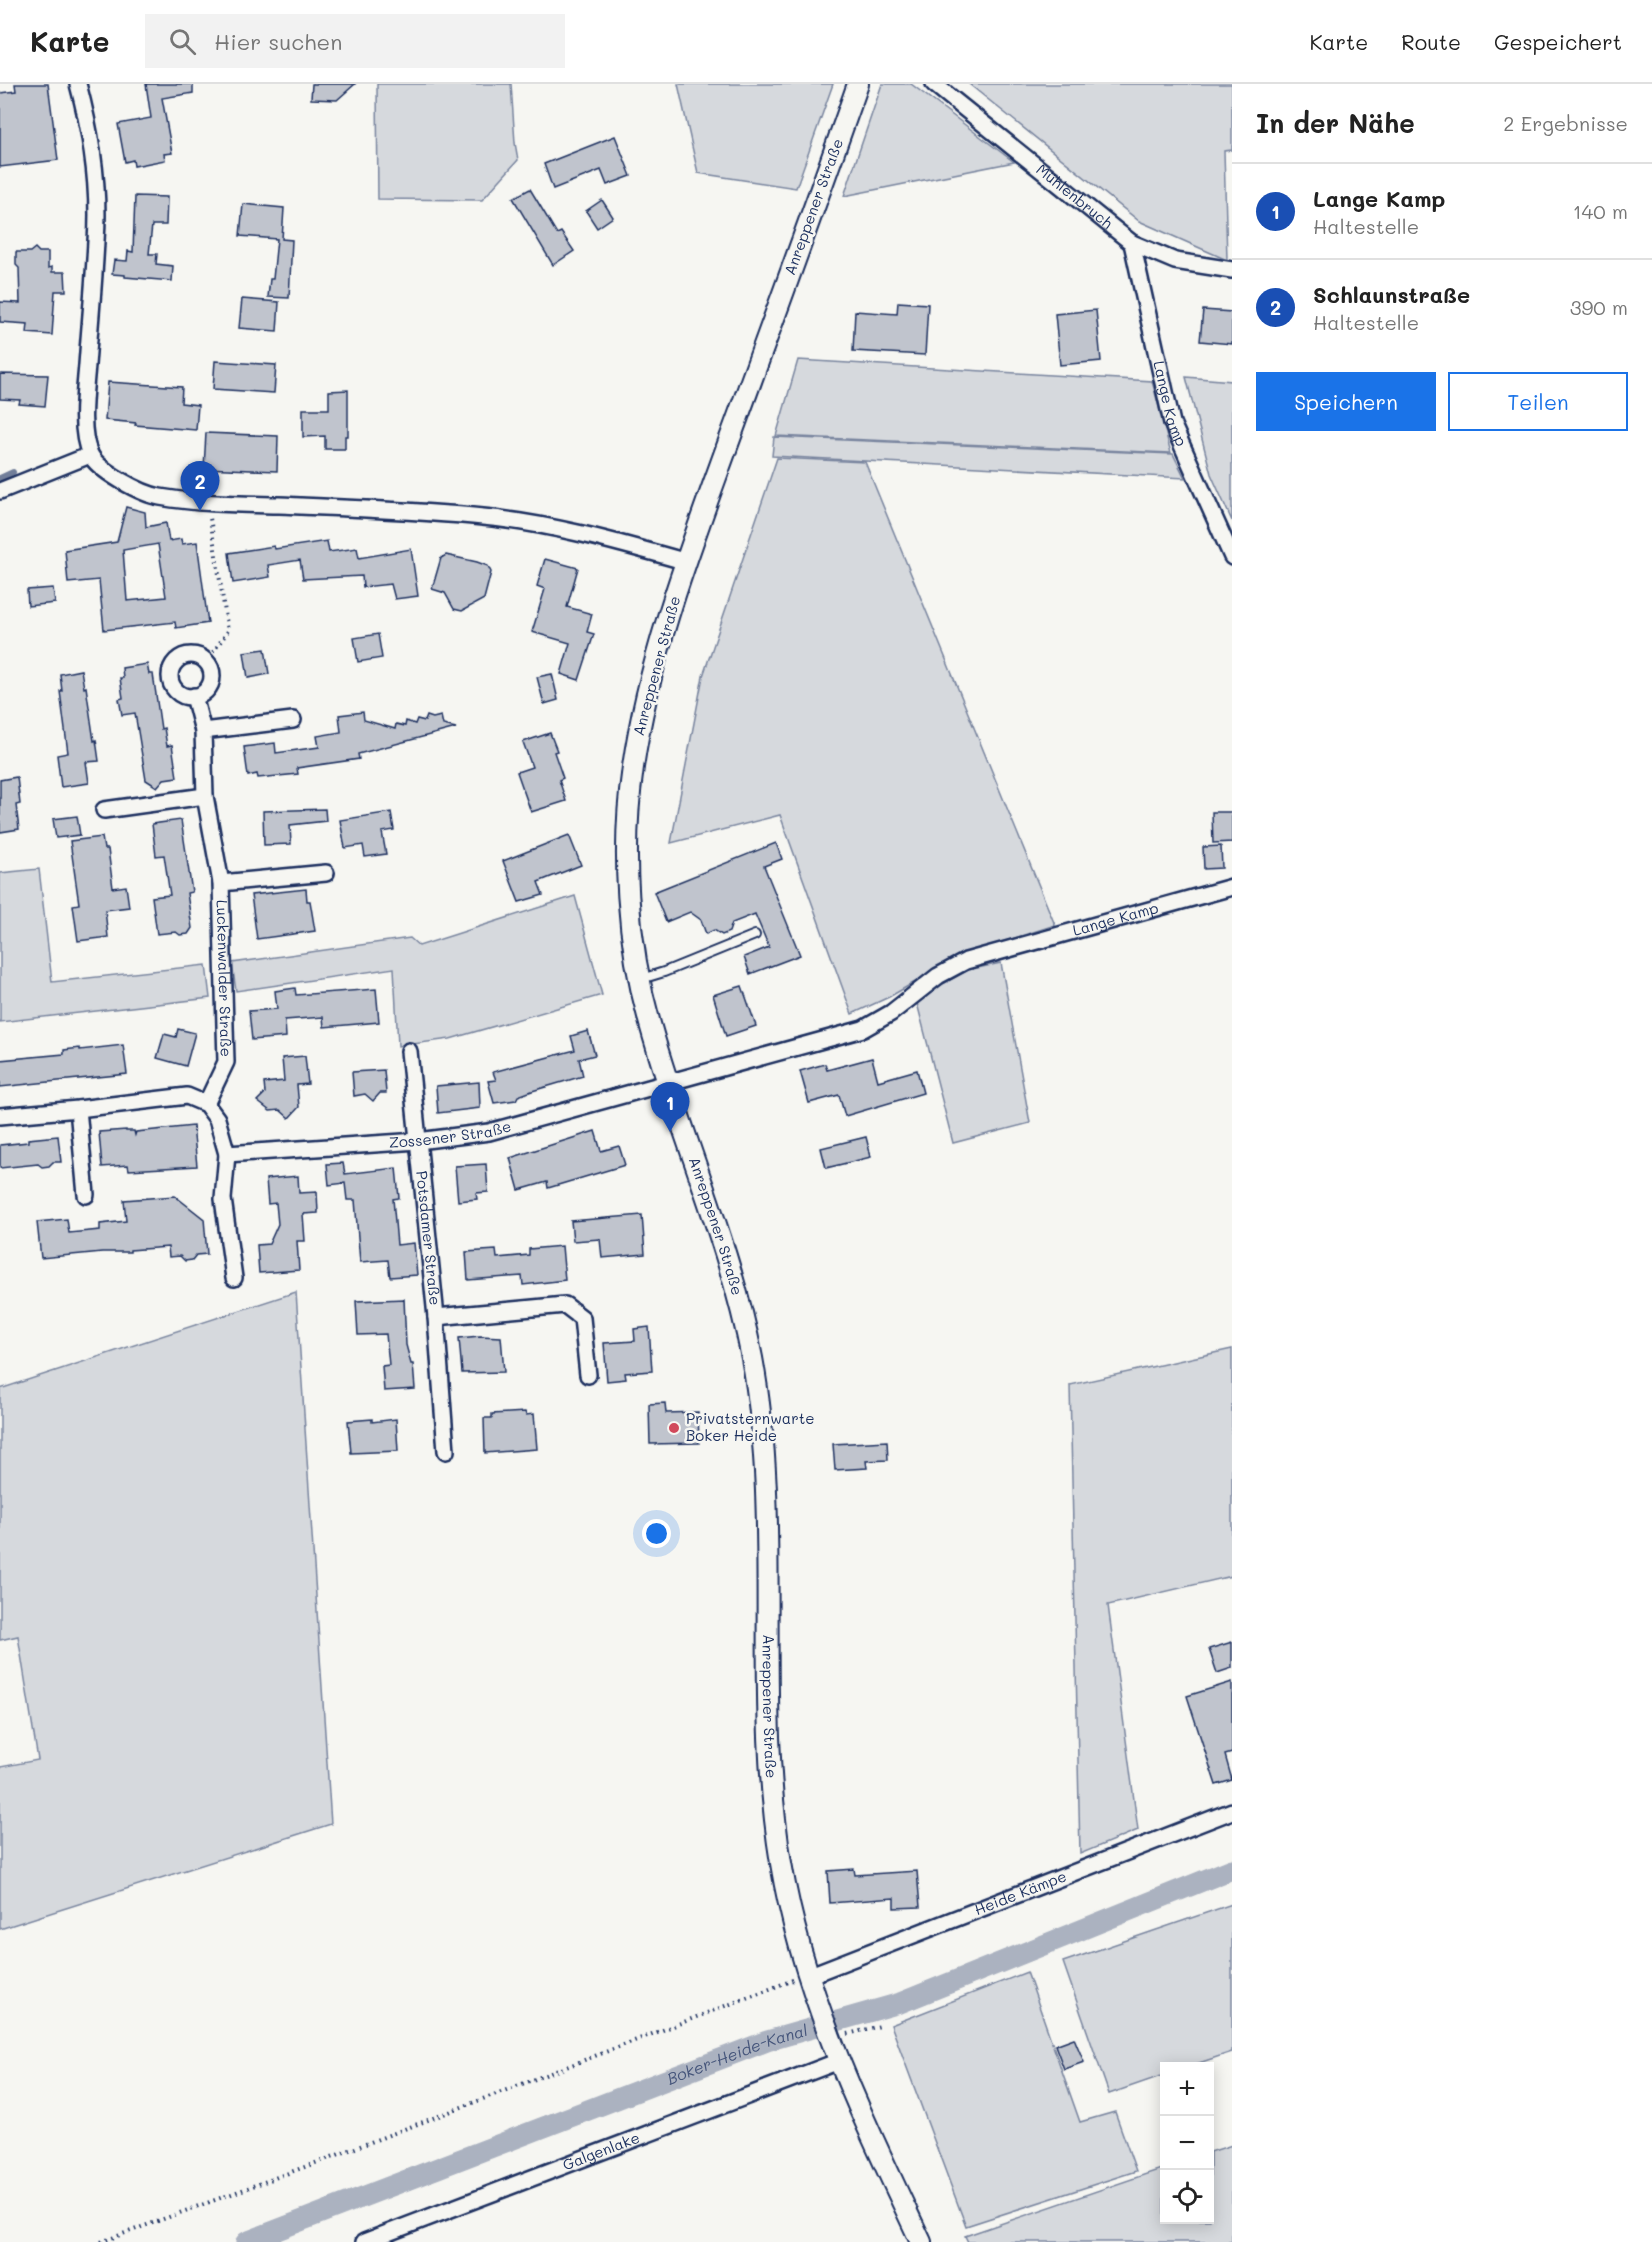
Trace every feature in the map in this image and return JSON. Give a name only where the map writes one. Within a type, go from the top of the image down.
[{"type":"street","points":[[78,84],[88,120],[97,180],[97,239],[83,420],[90,455],[114,477],[133,488],[158,497],[207,502],[475,516],[542,526],[687,562]]},
{"type":"street","name":"Anreppener Straße","points":[[858,84],[664,631],[646,697],[632,771],[627,846],[630,905],[639,980],[648,1021],[718,1229],[742,1312],[757,1390],[765,1472],[770,1744],[774,1806],[781,1864],[798,1944],[798,1974],[819,2008],[839,2061],[921,2242]]},
{"type":"street","name":"Mühlenbruch","points":[[934,84],[1132,243],[1174,261],[1232,270]]},
{"type":"street","name":"Lange Kamp","points":[[1132,243],[1172,423],[1232,556]]},
{"type":"street","points":[[0,490],[90,455]]},
{"type":"street","points":[[194,655],[206,662],[210,669],[210,682],[207,689],[194,696],[187,696],[175,689],[170,676],[171,669],[180,658],[194,655]]},
{"type":"street","name":"Luckenwalder Straße","points":[[194,696],[203,731],[205,796],[221,883],[226,1062],[206,1104]]},
{"type":"street","points":[[203,731],[292,720]]},
{"type":"street","points":[[104,810],[205,796]]},
{"type":"street","name":"Luckenwalder Straße","points":[[221,883],[326,873]]},
{"type":"street","name":"Lange Kamp","points":[[668,1083],[863,1029],[891,1013],[938,976],[966,961],[1232,887]]},
{"type":"street","name":"Potsdamer Straße","points":[[409,1051],[436,1317],[446,1451]]},
{"type":"street","name":"Zossener Straße","points":[[226,1154],[418,1141],[489,1132],[668,1083]]},
{"type":"street","points":[[0,1116],[187,1096],[206,1104],[217,1119],[226,1154],[223,1199],[234,1278]]},
{"type":"street","points":[[78,1109],[86,1195]]},
{"type":"street","name":"Potsdamer Straße","points":[[436,1317],[565,1305],[582,1318],[588,1375]]},
{"type":"street","name":"Heide Kämpe","points":[[798,1974],[1232,1811]]},
{"type":"street","name":"Galgenlake","points":[[364,2242],[839,2061]]},
{"type":"lane","points":[[639,980],[755,935]]},
{"type":"path","points":[[206,662],[228,631],[207,502]]},
{"type":"path","points":[[101,2242],[791,1981],[798,1974]]},
{"type":"path","points":[[829,2037],[880,2026]]},
{"type":"shaded area","points":[[377,84],[511,84],[518,160],[482,200],[378,199]]},
{"type":"shaded area","points":[[678,84],[833,84],[796,188],[698,173]]},
{"type":"shaded area","points":[[882,84],[911,84],[1014,162],[844,196]]},
{"type":"shaded area","points":[[969,84],[1232,84],[1232,150],[1224,151],[1227,260],[1139,221]]},
{"type":"shaded area","points":[[798,360],[1152,381],[1171,453],[776,436]]},
{"type":"shaded area","points":[[1186,377],[1232,381],[1232,521],[1211,474]]},
{"type":"shaded area","points":[[774,437],[1173,454],[1185,478],[772,456]]},
{"type":"shaded area","points":[[777,458],[865,462],[1055,925],[962,955],[889,997],[852,1014],[780,815],[671,843],[703,676]]},
{"type":"shaded area","points":[[39,869],[52,982],[206,965],[210,998],[0,1022],[0,873]]},
{"type":"shaded area","points":[[575,896],[602,995],[450,1039],[398,1046],[394,968],[236,991],[232,963],[410,938],[419,946]]},
{"type":"shaded area","points":[[1001,963],[1030,1123],[953,1143],[917,1003],[941,985],[968,970]]},
{"type":"shaded area","points":[[296,1292],[331,1824],[0,1929],[0,1767],[38,1760],[18,1636],[0,1640],[0,1389]]},
{"type":"shaded area","points":[[1232,1349],[1232,1576],[1108,1605],[1138,1830],[1080,1854],[1070,1385]]},
{"type":"shaded area","points":[[1232,1904],[1232,2052],[1202,2062],[1160,2062],[1160,2076],[1109,2094],[1063,1962]]},
{"type":"shaded area","points":[[1027,1972],[1080,2122],[1115,2112],[1136,2171],[966,2226],[891,2025]]},
{"type":"shaded area","points":[[1232,2145],[1232,2242],[968,2242],[965,2236],[1160,2169],[1160,2224],[1214,2224],[1214,2151]]},
{"type":"building","points":[[15,84],[48,84],[58,160],[0,167],[0,93],[16,91]]},
{"type":"building","points":[[146,84],[193,84],[193,93],[162,98],[172,153],[164,154],[165,160],[134,166],[133,160],[125,162],[118,124],[151,118]]},
{"type":"building","points":[[312,84],[355,84],[337,100],[311,99]]},
{"type":"building","points":[[615,136],[631,176],[607,185],[601,170],[553,189],[544,164]]},
{"type":"building","points":[[530,189],[557,234],[561,232],[574,251],[553,265],[513,198]]},
{"type":"building","points":[[135,196],[167,197],[166,225],[152,225],[149,254],[157,254],[156,264],[173,266],[172,281],[112,274],[114,260],[127,261],[128,251],[133,252]]},
{"type":"building","points":[[602,200],[613,217],[597,228],[586,211]]},
{"type":"building","points":[[243,204],[284,208],[282,239],[292,240],[289,298],[268,297],[270,279],[273,279],[277,239],[240,236]]},
{"type":"building","points":[[35,248],[39,252],[48,252],[48,268],[52,267],[52,272],[65,272],[66,291],[55,291],[52,335],[27,333],[28,324],[0,322],[0,302],[20,303],[16,252],[30,252]]},
{"type":"building","points":[[242,299],[279,302],[277,331],[239,328]]},
{"type":"building","points":[[898,302],[928,304],[925,355],[853,351],[855,311],[897,314]]},
{"type":"building","points":[[1096,310],[1101,361],[1060,365],[1055,314]]},
{"type":"building","points":[[1203,310],[1232,312],[1232,344],[1200,341]]},
{"type":"building","points":[[215,361],[276,365],[274,393],[213,389]]},
{"type":"building","points":[[0,374],[48,375],[45,406],[19,404],[20,400],[0,399]]},
{"type":"building","points":[[108,382],[182,387],[181,403],[198,405],[196,430],[105,420]]},
{"type":"building","points":[[348,390],[348,436],[345,436],[345,449],[325,449],[325,436],[303,437],[303,409],[329,409],[329,391]]},
{"type":"building","points":[[206,433],[278,436],[277,471],[204,468]]},
{"type":"building","points":[[126,507],[145,512],[146,527],[166,523],[169,541],[181,539],[182,544],[197,542],[208,623],[176,628],[175,622],[104,630],[99,580],[68,583],[65,550],[117,542]],"holes":[[[158,544],[166,597],[127,601],[123,550]]]},
{"type":"building","points":[[327,541],[329,552],[357,548],[359,558],[411,549],[418,596],[395,599],[391,584],[363,587],[362,576],[303,579],[300,560],[268,565],[270,577],[233,583],[229,553]]},
{"type":"building","points":[[446,555],[488,566],[491,572],[484,599],[462,611],[454,609],[445,593],[432,589],[441,558]]},
{"type":"building","points":[[545,559],[578,568],[567,607],[592,614],[587,632],[594,634],[579,680],[561,674],[570,643],[532,632],[545,589],[537,586]]},
{"type":"building","points":[[53,588],[55,603],[28,606],[27,590]]},
{"type":"building","points":[[378,634],[382,658],[358,662],[354,638]]},
{"type":"building","points":[[265,649],[269,674],[248,678],[244,652]]},
{"type":"building","points":[[147,664],[149,674],[153,674],[161,729],[164,728],[167,746],[172,745],[177,777],[164,779],[157,787],[146,780],[135,713],[122,715],[119,699],[123,698],[120,678],[123,678],[122,668]]},
{"type":"building","points":[[81,670],[99,761],[86,762],[89,783],[61,787],[57,755],[68,753],[60,674]]},
{"type":"building","points":[[552,674],[558,700],[544,704],[537,677]]},
{"type":"building","points":[[363,712],[364,720],[395,729],[396,724],[405,726],[406,721],[415,724],[417,719],[425,721],[427,716],[433,718],[441,716],[443,725],[456,728],[358,754],[359,759],[297,768],[298,774],[258,778],[257,774],[248,776],[244,747],[275,743],[276,753],[319,747],[317,736],[341,732],[339,715]]},
{"type":"building","points":[[550,733],[557,751],[554,752],[563,778],[559,780],[566,801],[531,812],[517,772],[532,767],[523,742]]},
{"type":"building","points":[[17,777],[20,804],[16,805],[19,829],[0,832],[0,780]]},
{"type":"building","points":[[325,809],[326,821],[290,825],[291,844],[264,845],[263,811]]},
{"type":"building","points":[[391,812],[394,830],[382,832],[386,854],[365,857],[363,845],[345,848],[340,820]]},
{"type":"building","points":[[1212,812],[1232,812],[1232,842],[1213,843]]},
{"type":"building","points":[[77,816],[80,835],[56,838],[53,819]]},
{"type":"building","points":[[181,820],[192,892],[187,893],[192,928],[188,934],[180,935],[176,932],[157,934],[152,897],[170,895],[164,855],[156,856],[152,824]]},
{"type":"building","points":[[569,835],[581,865],[538,882],[543,895],[519,902],[503,861]]},
{"type":"building","points":[[102,837],[104,849],[108,849],[113,888],[126,886],[129,907],[105,910],[108,937],[78,941],[73,905],[79,904],[70,841]]},
{"type":"building","points":[[776,843],[782,859],[764,866],[800,955],[750,974],[744,957],[769,947],[755,914],[732,923],[729,932],[722,935],[714,930],[706,934],[701,920],[690,912],[666,922],[654,892]]},
{"type":"building","points":[[1221,846],[1222,868],[1204,869],[1203,847]]},
{"type":"building","points":[[306,889],[315,931],[257,939],[251,895]]},
{"type":"building","points":[[742,986],[756,1026],[726,1036],[713,995]]},
{"type":"building","points":[[295,988],[296,995],[376,989],[379,1022],[324,1027],[323,1017],[285,1020],[286,1037],[252,1040],[249,1011],[277,1009],[275,991]]},
{"type":"building","points":[[178,1029],[195,1033],[186,1066],[157,1058],[164,1034],[176,1037]]},
{"type":"building","points":[[588,1031],[595,1055],[579,1059],[583,1076],[518,1096],[516,1100],[494,1103],[488,1081],[496,1080],[493,1072],[575,1050],[571,1036]]},
{"type":"building","points":[[123,1045],[127,1074],[0,1087],[0,1060],[64,1054],[64,1050],[80,1048],[80,1050]]},
{"type":"building","points":[[305,1056],[308,1084],[297,1085],[299,1107],[289,1118],[280,1110],[270,1111],[257,1101],[265,1093],[264,1083],[284,1081],[282,1058]]},
{"type":"building","points":[[872,1058],[878,1081],[917,1070],[923,1093],[845,1116],[839,1095],[809,1103],[800,1071],[825,1064],[827,1070]]},
{"type":"building","points":[[384,1070],[386,1093],[380,1093],[373,1101],[365,1094],[354,1096],[352,1072]]},
{"type":"building","points":[[479,1082],[480,1108],[438,1113],[436,1086]]},
{"type":"building","points":[[193,1126],[197,1166],[129,1170],[128,1165],[102,1167],[99,1132],[126,1130],[134,1131],[135,1135],[136,1132]]},
{"type":"building","points":[[595,1131],[601,1151],[619,1146],[625,1165],[548,1188],[547,1182],[519,1190],[510,1158]]},
{"type":"building","points":[[58,1136],[61,1162],[53,1162],[49,1166],[42,1167],[38,1164],[0,1168],[0,1145]]},
{"type":"building","points":[[866,1137],[871,1157],[826,1168],[821,1148]]},
{"type":"building","points":[[343,1163],[345,1174],[396,1168],[399,1198],[393,1199],[397,1245],[414,1243],[417,1275],[390,1277],[388,1260],[360,1262],[355,1200],[347,1200],[345,1183],[329,1185],[327,1164]]},
{"type":"building","points":[[486,1164],[488,1192],[476,1193],[477,1199],[458,1201],[455,1166]]},
{"type":"building","points":[[298,1176],[299,1193],[317,1192],[318,1213],[303,1214],[305,1241],[297,1241],[299,1270],[259,1273],[257,1245],[269,1244],[278,1224],[276,1203],[268,1204],[266,1179]]},
{"type":"building","points":[[175,1196],[204,1219],[207,1254],[196,1255],[192,1260],[185,1261],[180,1256],[169,1257],[168,1247],[41,1258],[37,1222],[67,1219],[69,1233],[100,1230],[100,1224],[126,1221],[124,1200]]},
{"type":"building","points":[[642,1215],[645,1254],[602,1258],[600,1239],[573,1241],[571,1221]]},
{"type":"building","points":[[562,1246],[565,1280],[523,1285],[522,1276],[468,1280],[466,1252],[496,1250],[497,1258],[529,1255],[529,1249]]},
{"type":"building","points":[[404,1299],[406,1345],[411,1364],[413,1364],[415,1389],[384,1391],[382,1366],[389,1365],[386,1334],[358,1335],[356,1301]]},
{"type":"building","points":[[649,1327],[652,1371],[625,1373],[626,1379],[607,1381],[604,1343],[635,1341],[634,1329]]},
{"type":"building","points":[[501,1337],[504,1372],[462,1373],[459,1338]]},
{"type":"building","name":"Privatsternwarte Boker Heide","points":[[665,1403],[666,1413],[698,1412],[699,1443],[650,1444],[649,1404]]},
{"type":"building","points":[[525,1412],[526,1415],[534,1414],[537,1449],[485,1453],[484,1418],[492,1418],[492,1414]]},
{"type":"building","points":[[372,1419],[372,1422],[396,1419],[398,1451],[351,1453],[348,1421]]},
{"type":"building","points":[[887,1441],[888,1460],[866,1461],[867,1468],[835,1470],[833,1444]]},
{"type":"building","points":[[1232,1642],[1232,1668],[1217,1673],[1209,1649]]},
{"type":"building","points":[[1232,1682],[1232,1753],[1225,1755],[1232,1780],[1216,1785],[1187,1696]]},
{"type":"building","points":[[854,1869],[855,1875],[917,1871],[920,1907],[894,1908],[894,1898],[830,1903],[828,1871]]},
{"type":"building","points":[[1074,2038],[1084,2062],[1064,2069],[1055,2045]]},
{"type":"waterway","points":[[0,478],[13,472]]},
{"type":"waterway","name":"Boker-Heide-Kanal","points":[[246,2242],[767,2041],[900,2003],[1232,1869]]},
{"type":"place","name":"Schlaunstraße","points":[[200,511]]},
{"type":"place","name":"Lange Kamp","points":[[670,1132]]},
{"type":"place","name":"Privatsternwarte Boker Heide","points":[[674,1428]]}]
